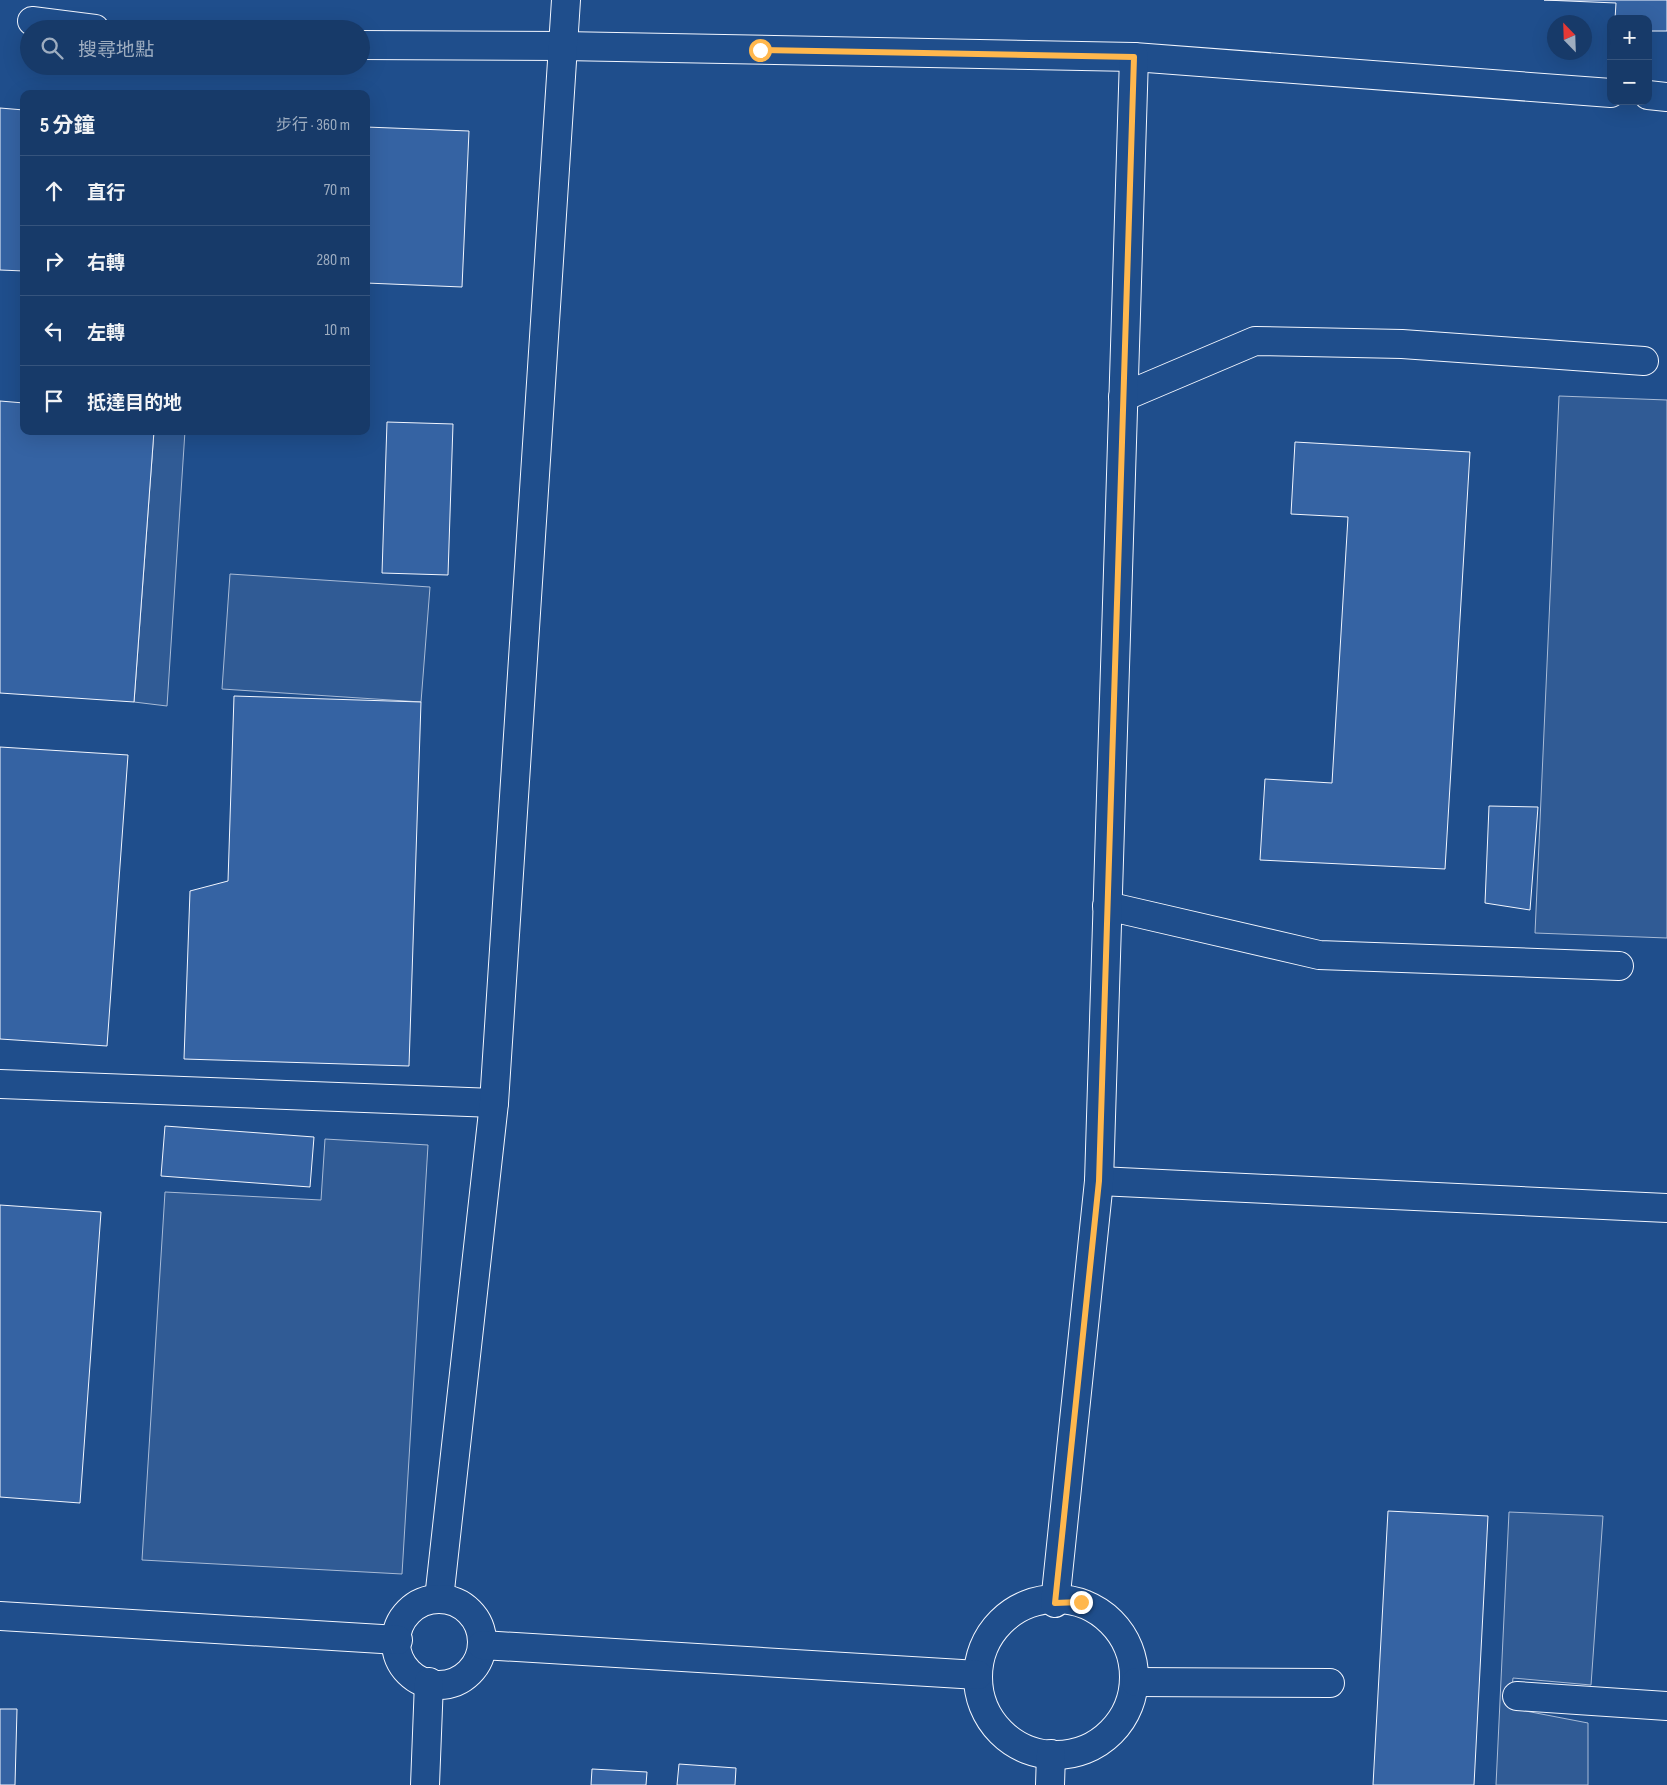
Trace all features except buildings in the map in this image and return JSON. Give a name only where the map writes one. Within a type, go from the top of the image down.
[{"type":"lane","points":[[439,1599],[494,1103],[566,0]]},
{"type":"lane","points":[[370,44],[1134,57],[1607,93]]},
{"type":"lane","points":[[1055,1603],[1099,1181],[1134,57]]},
{"type":"lane","points":[[1652,95],[1667,97]]},
{"type":"lane","points":[[1123,397],[1254,341],[1402,344],[1644,361]]},
{"type":"lane","points":[[1107,906],[1319,955],[1620,966]]},
{"type":"lane","points":[[0,1084],[494,1103]]},
{"type":"lane","points":[[1099,1181],[1667,1208]]},
{"type":"lane","points":[[439,1599],[459,1604],[470,1612],[478,1623],[482,1645],[477,1664],[468,1674],[456,1682],[442,1685],[416,1679],[404,1668],[397,1655],[398,1640],[398,1625],[407,1612],[419,1603],[439,1599]]},
{"type":"lane","points":[[1081,1602],[1104,1614],[1122,1634],[1132,1658],[1136,1682],[1128,1709],[1114,1730],[1093,1746],[1068,1755],[1042,1754],[1018,1746],[998,1730],[984,1708],[977,1684],[979,1658],[989,1635],[1007,1616],[1029,1603],[1055,1603],[1081,1602]]},
{"type":"lane","points":[[0,1616],[398,1640]]},
{"type":"lane","points":[[482,1645],[978,1674]]},
{"type":"lane","points":[[426,1785],[429,1682]]},
{"type":"lane","points":[[1136,1682],[1330,1683]]},
{"type":"lane","points":[[1517,1696],[1667,1706]]},
{"type":"lane","points":[[1050,1785],[1051,1754]]},
{"type":"shaded area","points":[[1559,396],[1667,400],[1667,938],[1535,933]]},
{"type":"shaded area","points":[[154,435],[185,435],[167,706],[134,702]]},
{"type":"shaded area","points":[[230,574],[430,587],[421,702],[222,689]]},
{"type":"shaded area","points":[[325,1139],[428,1145],[402,1574],[142,1560],[165,1192],[321,1200]]},
{"type":"shaded area","points":[[1509,1512],[1603,1516],[1591,1685],[1513,1678],[1510,1708],[1588,1723],[1588,1785],[1496,1785]]},
{"type":"route","points":[[760,50],[1134,57],[1099,1181],[1055,1603],[1081,1602]]}]
